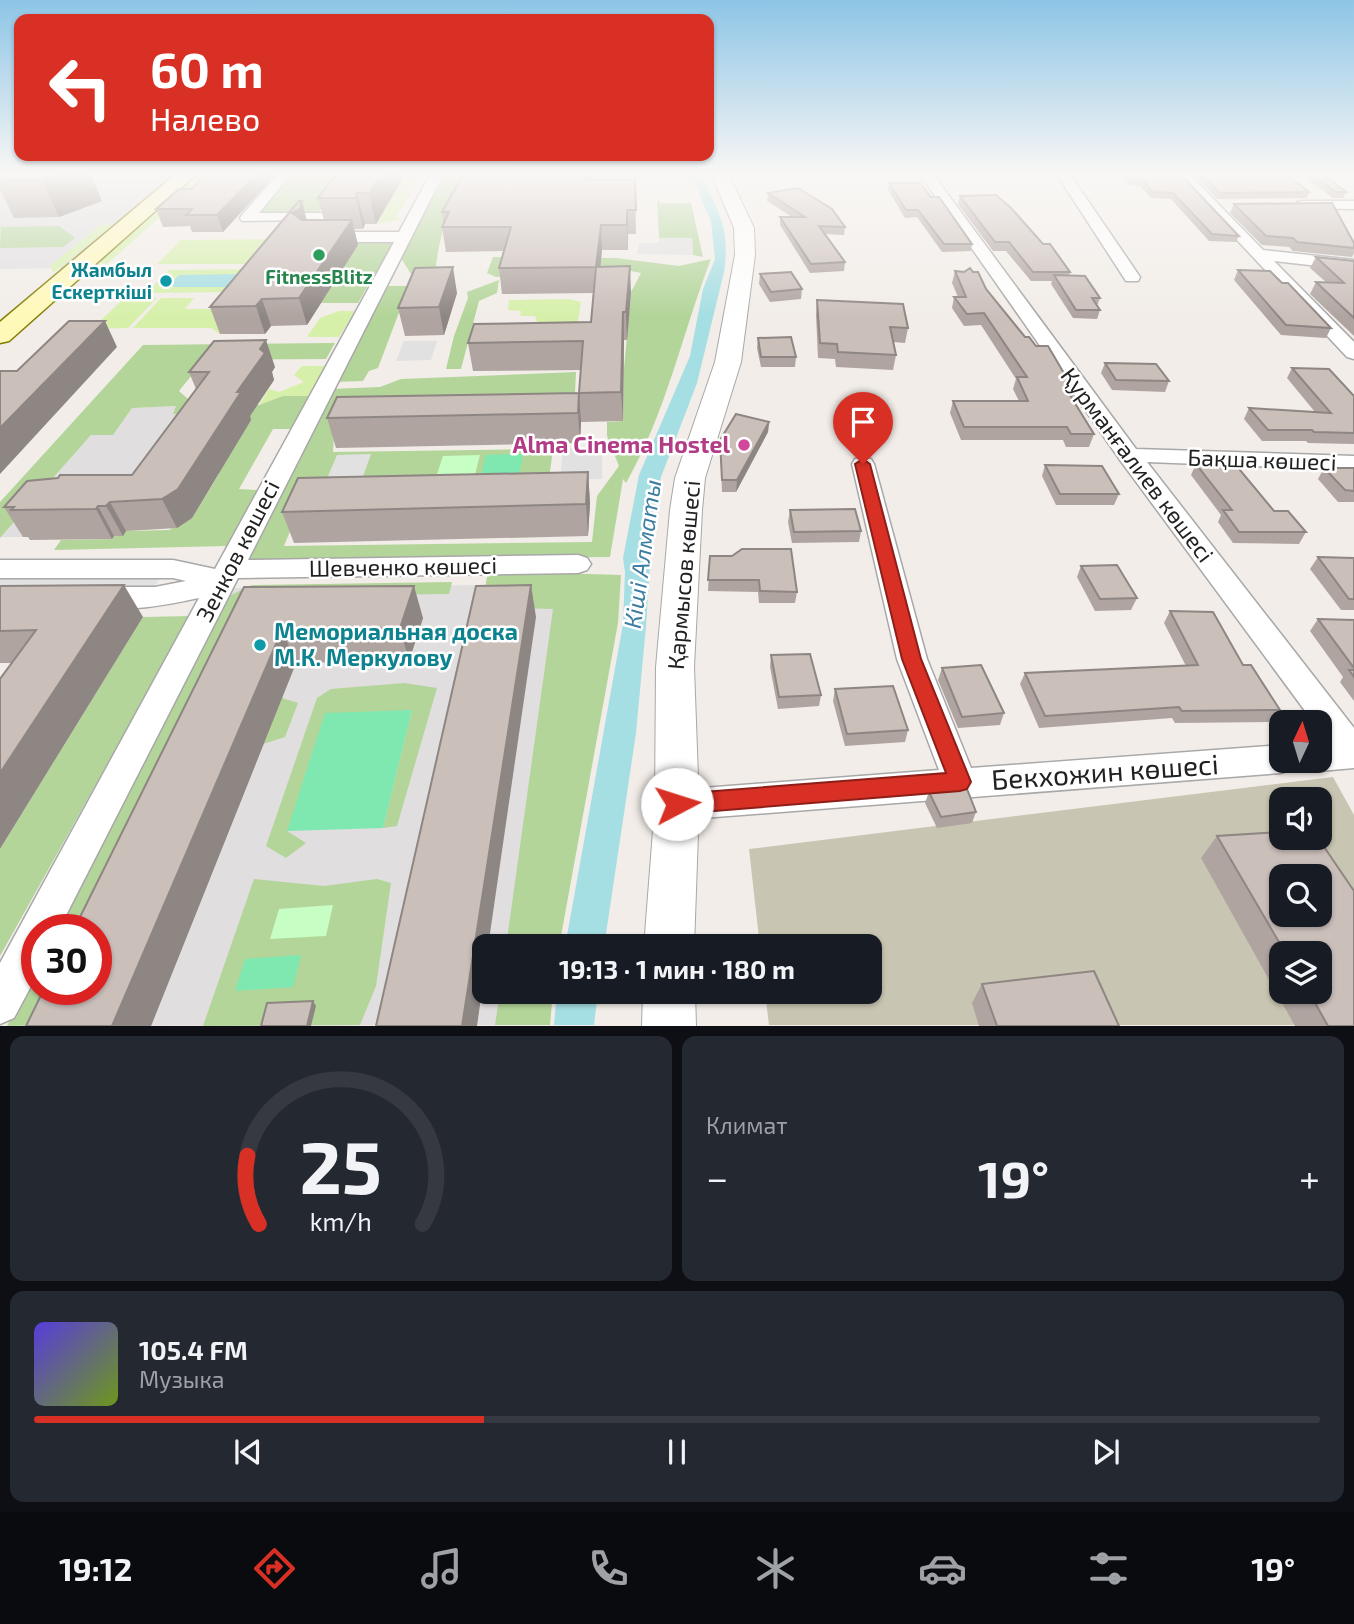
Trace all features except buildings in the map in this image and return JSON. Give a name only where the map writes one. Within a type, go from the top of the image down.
[{"type":"main road","points":[[0,335],[133,221]]},
{"type":"street","points":[[322,221],[310,237],[403,237]]},
{"type":"street","name":"Зенков көшесі","points":[[47,914],[412,221]]},
{"type":"street","name":"Қармысов көшесі","points":[[670,934],[677,804],[675,667],[690,478],[728,362],[745,255],[744,228],[741,221]]},
{"type":"street","name":"Қурманғалиев көшесі","points":[[959,221],[1128,455],[1354,753]]},
{"type":"street","points":[[1094,221],[1132,277]]},
{"type":"street","points":[[1226,221],[1354,353]]},
{"type":"street","points":[[1258,254],[1354,265]]},
{"type":"street","name":"Бақша көшесі","points":[[1128,455],[1354,463]]},
{"type":"street","points":[[863,464],[912,659],[960,782]]},
{"type":"street","name":"Шевченко көшесі","points":[[0,569],[173,569],[224,578],[578,564]]},
{"type":"street","name":"Шевченко көшесі","points":[[78,597],[155,597],[224,578]]},
{"type":"street","points":[[1332,756],[1354,753]]},
{"type":"street","name":"Бекхожин көшесі","points":[[677,804],[1269,760]]},
{"type":"street","points":[[0,1004],[21,964]]},
{"type":"street","points":[[669,1004],[669,1026]]},
{"type":"shaded area","points":[[0,221],[121,221],[64,268],[0,269]]},
{"type":"shaded area","points":[[659,238],[692,238],[693,255],[637,254],[639,243],[659,243]]},
{"type":"shaded area","points":[[404,341],[437,341],[431,360],[396,361]]},
{"type":"shaded area","points":[[177,406],[173,413],[218,413],[181,462],[45,511],[23,537],[1,537],[91,435],[113,434],[132,408]]},
{"type":"shaded area","points":[[602,447],[602,479],[560,480],[563,448]]},
{"type":"shaded area","points":[[371,454],[361,482],[325,483],[337,455]]},
{"type":"shaded area","points":[[0,573],[162,575],[152,591],[0,592]]},
{"type":"shaded area","points":[[573,584],[532,934],[472,934],[472,1004],[524,1004],[521,1025],[13,1026],[27,1005],[112,1005],[112,914],[102,914],[231,588]]},
{"type":"shaded area","points":[[1333,777],[1354,815],[1354,1025],[769,1025],[766,1004],[882,1004],[882,934],[759,934],[749,849]]},
{"type":"green space","points":[[145,221],[155,221],[107,264],[98,262]]},
{"type":"green space","points":[[421,221],[447,221],[435,272],[411,274],[401,258]]},
{"type":"green space","points":[[658,221],[695,221],[703,257],[693,255],[692,238],[659,238]]},
{"type":"green space","points":[[101,225],[112,225],[53,273],[51,265]]},
{"type":"green space","points":[[59,226],[75,238],[63,247],[0,248],[1,227]]},
{"type":"green space","points":[[286,239],[266,264],[157,264],[181,240]]},
{"type":"green space","points":[[395,239],[358,303],[321,303],[361,240]]},
{"type":"green space","points":[[493,257],[616,258],[679,266],[711,259],[652,429],[626,483],[623,479],[610,557],[243,561],[331,389],[380,387],[401,379],[576,372],[574,415],[334,434],[333,452],[553,449],[548,487],[299,509],[284,546],[592,542],[597,496],[619,466],[607,436],[607,422],[623,421],[624,369],[631,292],[641,273],[610,267],[593,276],[496,277],[487,273]]},
{"type":"green space","points":[[255,269],[237,292],[146,293],[169,270]]},
{"type":"green space","points":[[499,280],[497,293],[479,301],[461,369],[446,369],[454,336],[468,298],[467,292]]},
{"type":"green space","points":[[383,286],[409,286],[378,368],[369,371],[363,381],[334,382]]},
{"type":"green space","points":[[157,298],[128,328],[92,329],[121,301]]},
{"type":"green space","points":[[161,298],[194,298],[185,309],[240,309],[220,334],[211,328],[133,328]]},
{"type":"green space","points":[[569,299],[581,302],[577,326],[540,330],[535,316],[520,316],[521,311],[508,310],[509,300]]},
{"type":"green space","points":[[339,311],[355,311],[339,337],[307,337],[320,318]]},
{"type":"green space","points":[[335,343],[326,359],[204,360],[179,391],[195,405],[259,405],[283,396],[309,396],[291,429],[273,429],[239,489],[258,490],[227,546],[54,550],[61,540],[112,539],[114,536],[123,536],[126,531],[169,530],[192,518],[219,474],[217,413],[173,414],[176,406],[132,408],[113,435],[91,435],[0,538],[0,502],[143,345]]},
{"type":"green space","points":[[302,366],[326,366],[309,396],[283,396],[259,405],[269,389],[279,392],[304,382],[294,375]]},
{"type":"green space","points":[[523,454],[519,478],[480,479],[486,455]]},
{"type":"green space","points":[[480,455],[474,479],[435,480],[443,456]]},
{"type":"green space","points":[[488,571],[621,575],[618,623],[561,934],[508,934],[553,609],[482,607]]},
{"type":"green space","points":[[452,582],[449,594],[267,596],[104,914],[65,914],[227,597],[252,585]]},
{"type":"green space","points":[[190,616],[23,914],[21,914],[0,956],[0,849],[143,617]]},
{"type":"green space","points":[[404,683],[437,688],[397,826],[383,828],[412,710],[287,831],[306,843],[286,858],[266,846],[317,698],[331,689]]},
{"type":"green space","points":[[282,698],[298,703],[285,737],[263,744]]},
{"type":"green space","points":[[412,710],[383,828],[287,831],[325,713]]},
{"type":"green space","points":[[254,879],[324,886],[377,879],[391,883],[376,986],[360,1025],[203,1026]]},
{"type":"green space","points":[[333,905],[326,936],[270,939],[279,909]]},
{"type":"green space","points":[[301,955],[293,987],[235,991],[245,959]]},
{"type":"green space","points":[[21,999],[21,1005],[65,1005],[55,1025],[7,1026]]},
{"type":"green space","points":[[498,1004],[552,1004],[550,1025],[495,1025]]},
{"type":"water","name":"Кіші Алматы","points":[[711,221],[721,221],[726,242],[724,272],[697,383],[661,477],[653,515],[636,733],[606,934],[567,934],[623,624],[623,558],[639,475],[690,356],[703,289],[715,259]]},
{"type":"water","points":[[241,274],[230,287],[167,287],[179,275]]},
{"type":"water","points":[[556,1004],[597,1004],[594,1025],[554,1025]]},
{"type":"place","name":"FitnessBlitz","points":[[319,255]]},
{"type":"place","name":"Жамбыл Ескерткіші","points":[[166,281]]},
{"type":"place","name":"Alma Cinema Hostel","points":[[744,445]]},
{"type":"place","name":"Мемориальная доска М.К. Меркулову","points":[[260,645]]},
{"type":"route","points":[[677,804],[960,782],[912,659],[863,464]]}]
